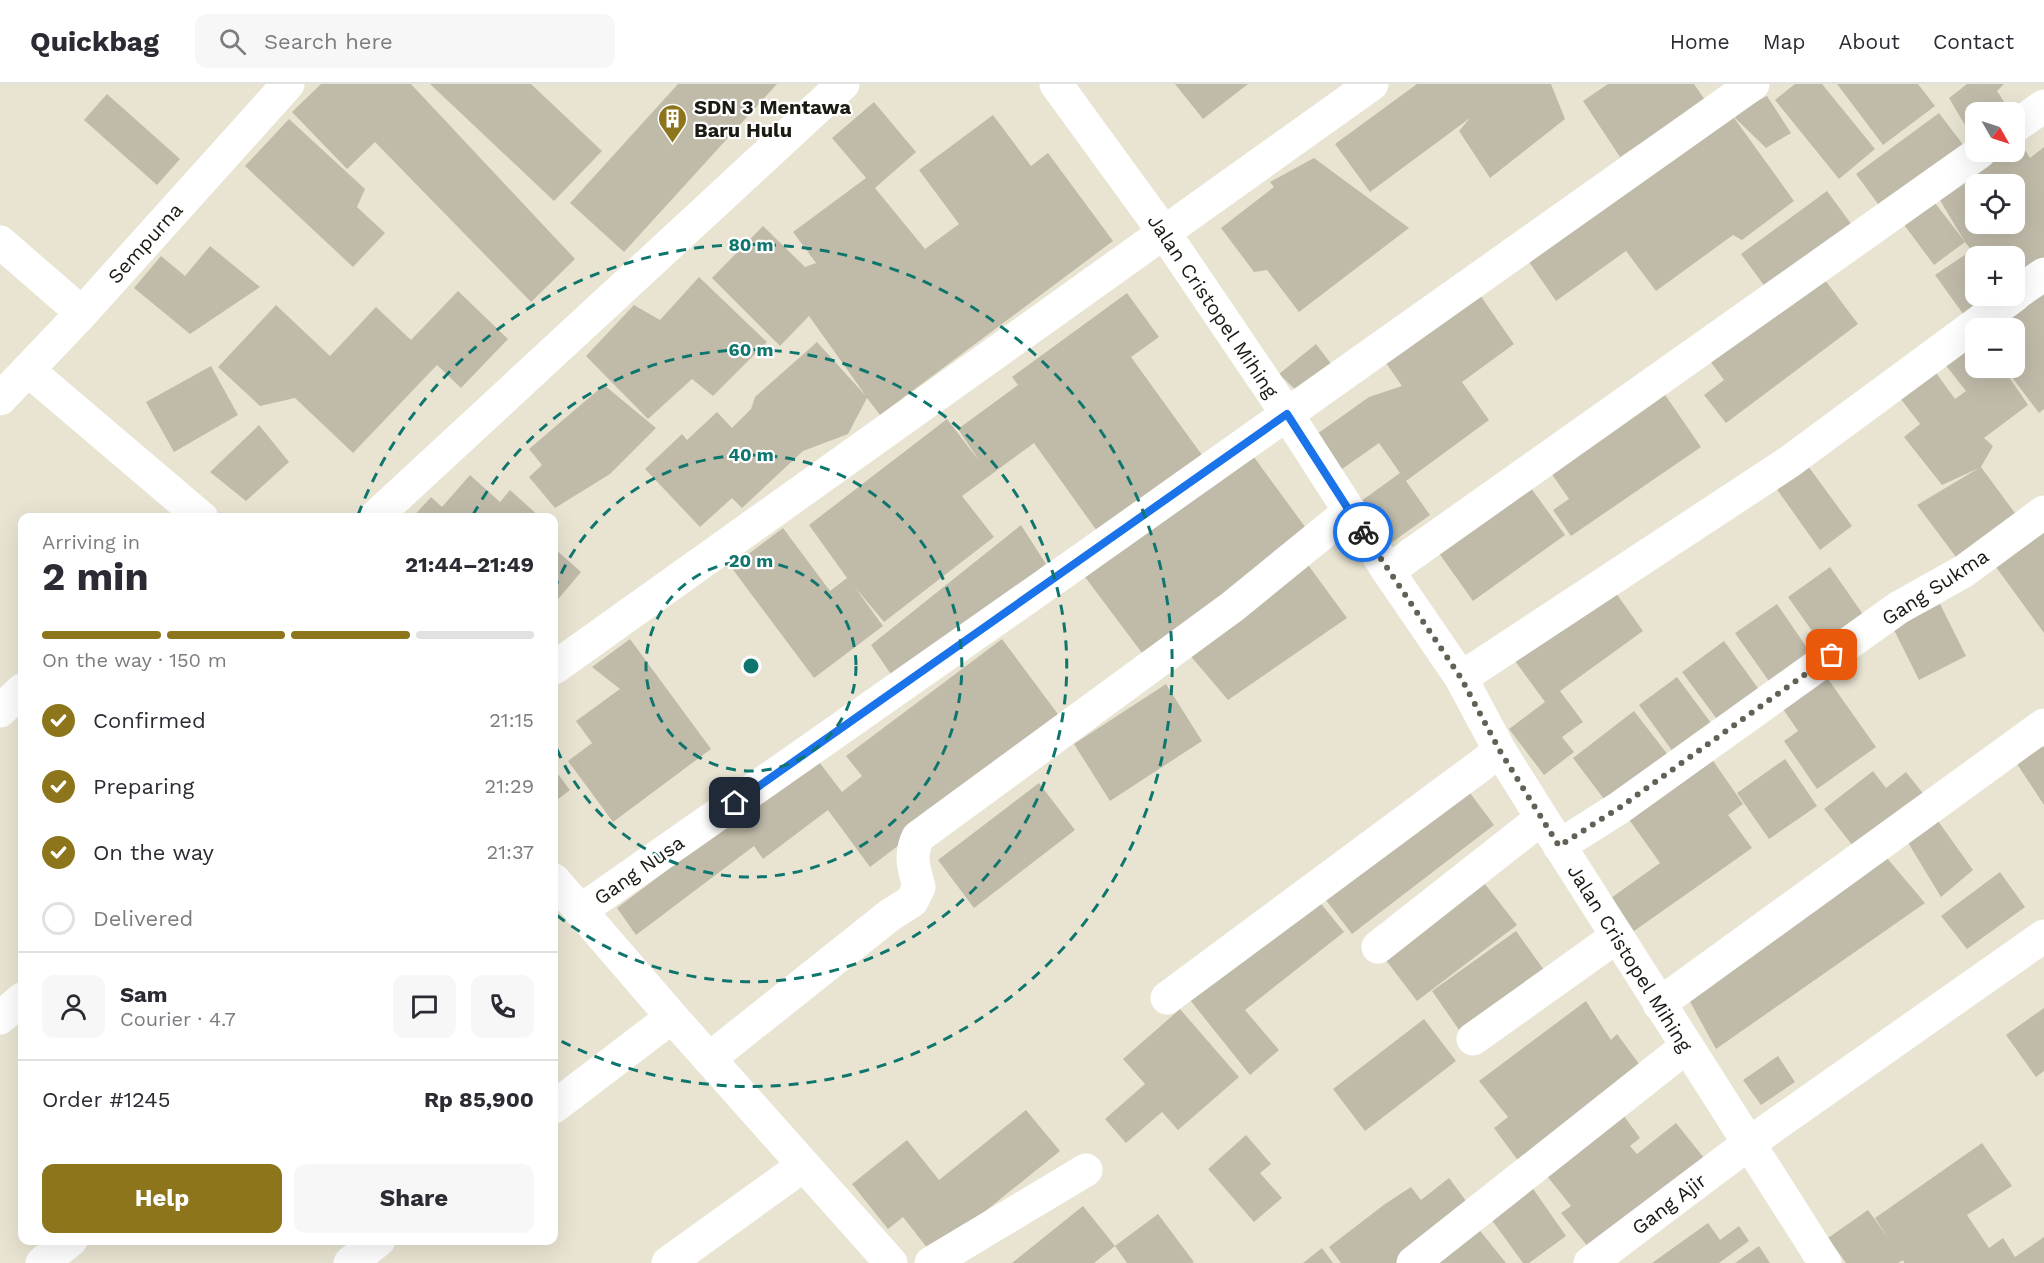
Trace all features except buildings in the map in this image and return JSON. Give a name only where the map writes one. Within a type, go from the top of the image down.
[{"type":"street","name":"Sempurna","points":[[0,399],[82,313],[288,84]]},
{"type":"street","points":[[379,513],[843,84]]},
{"type":"street","name":"Jalan Cristopel Mihing","points":[[1056,84],[1163,231],[1461,678],[1500,751],[1559,846],[1825,1263]]},
{"type":"street","points":[[558,665],[1372,84]]},
{"type":"street","name":"Gang Nusa","points":[[580,911],[1084,558],[1752,84]]},
{"type":"street","points":[[2025,119],[2044,106]]},
{"type":"street","points":[[1388,571],[1966,162]]},
{"type":"street","points":[[0,242],[82,313]]},
{"type":"street","points":[[2025,287],[2044,273]]},
{"type":"street","points":[[1461,678],[1789,462],[1999,306]]},
{"type":"street","points":[[28,370],[195,513]]},
{"type":"street","points":[[709,1059],[890,915],[912,901],[919,887],[913,866],[912,849],[918,837],[1232,607],[1350,511]]},
{"type":"street","name":"Gang Sukma","points":[[1559,846],[1619,808],[1899,608],[1964,571],[2044,512]]},
{"type":"street","points":[[0,711],[18,694]]},
{"type":"street","points":[[1659,1004],[2044,725]]},
{"type":"street","points":[[1167,998],[1500,751]]},
{"type":"street","points":[[1378,947],[1542,818]]},
{"type":"street","points":[[558,885],[672,1017],[891,1263]]},
{"type":"street","name":"Gang Ajir","points":[[1590,1263],[1748,1144],[2044,936]]},
{"type":"street","points":[[1473,1040],[1616,937]]},
{"type":"street","points":[[0,1018],[18,1002]]},
{"type":"street","points":[[558,1104],[672,1017]]},
{"type":"street","points":[[1413,1263],[1686,1047]]},
{"type":"street","points":[[668,1263],[804,1165]]},
{"type":"street","points":[[931,1263],[1086,1170]]},
{"type":"street","points":[[42,1263],[65,1245]]},
{"type":"street","points":[[350,1263],[373,1245]]},
{"type":"way so far","points":[[1363,532],[1461,678],[1500,751],[1559,846],[1619,808],[1832,655]]},
{"type":"place","name":"SDN 3 Mentawa Baru Hulu","points":[[673,144]]},
{"type":"route","points":[[735,803],[1287,414],[1363,532]]}]
